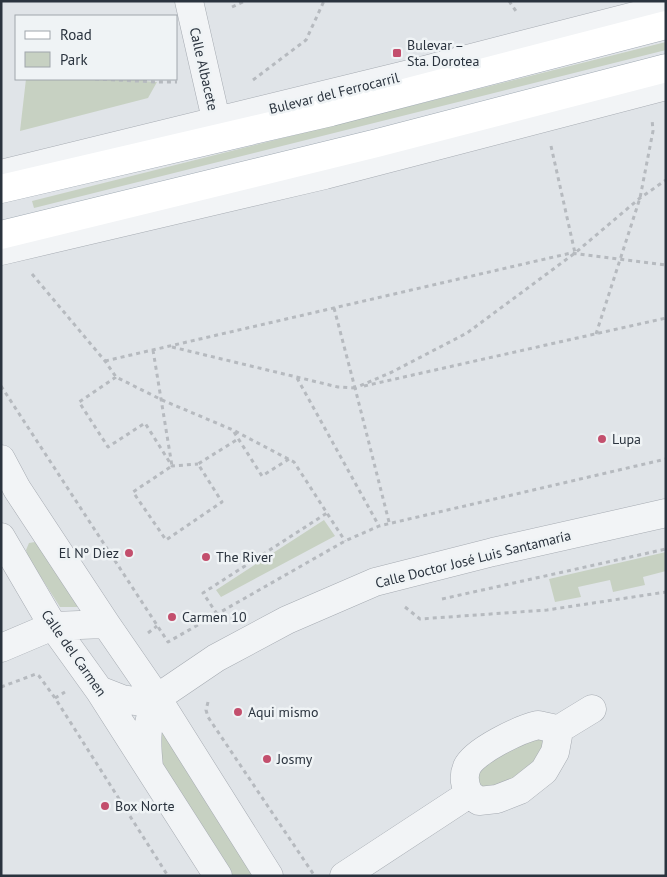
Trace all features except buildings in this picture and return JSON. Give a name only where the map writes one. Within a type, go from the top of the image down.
[{"type":"main road","name":"Bulevar del Ferrocarril","points":[[1,189],[218,130],[331,112],[666,26]]},
{"type":"main road","points":[[1,235],[377,143],[666,68]]},
{"type":"street","name":"Calle Albacete","points":[[189,1],[218,130]]},
{"type":"street","name":"Bulevar del Ferrocarril","points":[[1,174],[218,130],[666,8]]},
{"type":"street","points":[[1,251],[326,175],[666,86]]},
{"type":"street","points":[[1,459],[9,488],[157,698],[269,876]]},
{"type":"street","name":"Calle Doctor José Luis Santamaría","points":[[100,690],[122,699],[141,702],[157,698],[234,648],[287,620],[375,582],[493,552],[666,513]]},
{"type":"street","name":"Calle del Carmen","points":[[1,538],[53,626],[100,690],[218,876]]},
{"type":"street","points":[[1,648],[53,626],[106,624]]},
{"type":"street","name":"Calle del Carmen","points":[[149,768],[147,749],[148,722],[157,698]]},
{"type":"street","points":[[556,731],[592,709]]},
{"type":"street","points":[[538,725],[552,728],[556,731],[558,736],[555,752],[544,771],[520,790],[497,799],[488,800],[479,800],[469,794],[465,778],[467,765],[495,743],[524,728],[538,725]]},
{"type":"street","points":[[344,876],[469,794]]},
{"type":"path","points":[[232,7],[245,1]]},
{"type":"path","points":[[249,83],[306,40],[324,1]]},
{"type":"path","points":[[509,1],[521,19]]},
{"type":"path","points":[[116,80],[178,82]]},
{"type":"path","points":[[596,334],[622,259],[640,198],[653,131],[652,114]]},
{"type":"path","points":[[550,141],[575,253]]},
{"type":"path","points":[[355,388],[392,372],[467,334],[575,253],[640,198],[666,180]]},
{"type":"path","points":[[105,361],[575,253],[666,265]]},
{"type":"path","points":[[32,274],[105,361],[116,377],[162,400],[233,430],[294,462],[345,541]]},
{"type":"path","points":[[334,308],[389,522]]},
{"type":"path","points":[[170,346],[338,387],[355,388],[666,318]]},
{"type":"path","points":[[153,350],[172,466]]},
{"type":"path","points":[[116,377],[78,402],[108,447],[145,423],[172,466]]},
{"type":"path","points":[[297,377],[379,526]]},
{"type":"path","points":[[1,386],[168,642],[345,541],[389,522],[666,459]]},
{"type":"path","points":[[233,430],[262,476],[289,459]]},
{"type":"path","points":[[198,464],[222,502],[166,540],[133,492],[172,466],[198,464],[238,439]]},
{"type":"path","points":[[217,614],[203,593],[327,513]]},
{"type":"path","points":[[434,600],[666,549]]},
{"type":"path","points":[[405,607],[420,619],[547,610],[666,592]]},
{"type":"path","points":[[396,609],[415,605]]},
{"type":"path","points":[[1,687],[28,676],[36,674],[39,676],[51,691],[168,876]]},
{"type":"path","points":[[208,698],[206,710],[208,717],[314,876]]},
{"type":"green space","points":[[666,42],[666,50],[34,208],[32,201]]},
{"type":"green space","points":[[26,80],[146,80],[144,81],[157,82],[148,98],[20,131]]},
{"type":"green space","points":[[324,520],[335,536],[221,597],[216,590]]},
{"type":"green space","points":[[35,542],[82,607],[60,607],[28,557],[26,550],[29,543]]},
{"type":"green space","points":[[666,552],[666,571],[643,577],[645,585],[613,592],[610,580],[578,587],[581,597],[555,602],[549,579]]},
{"type":"green space","points":[[160,720],[259,876],[233,876],[230,873],[159,761]]},
{"type":"green space","points":[[544,736],[544,752],[525,770],[504,785],[480,790],[475,778],[488,762],[505,751]]},
{"type":"place","name":"Bulevar – Sta. Dorotea","points":[[397,53]]},
{"type":"place","name":"Lupa","points":[[602,439]]},
{"type":"place","name":"El Nº Diez","points":[[129,553]]},
{"type":"place","name":"The River","points":[[206,557]]},
{"type":"place","name":"Carmen 10","points":[[172,617]]},
{"type":"place","name":"Aqui mismo","points":[[238,712]]},
{"type":"place","name":"Josmy","points":[[267,759]]},
{"type":"place","name":"Box Norte","points":[[105,806]]}]
